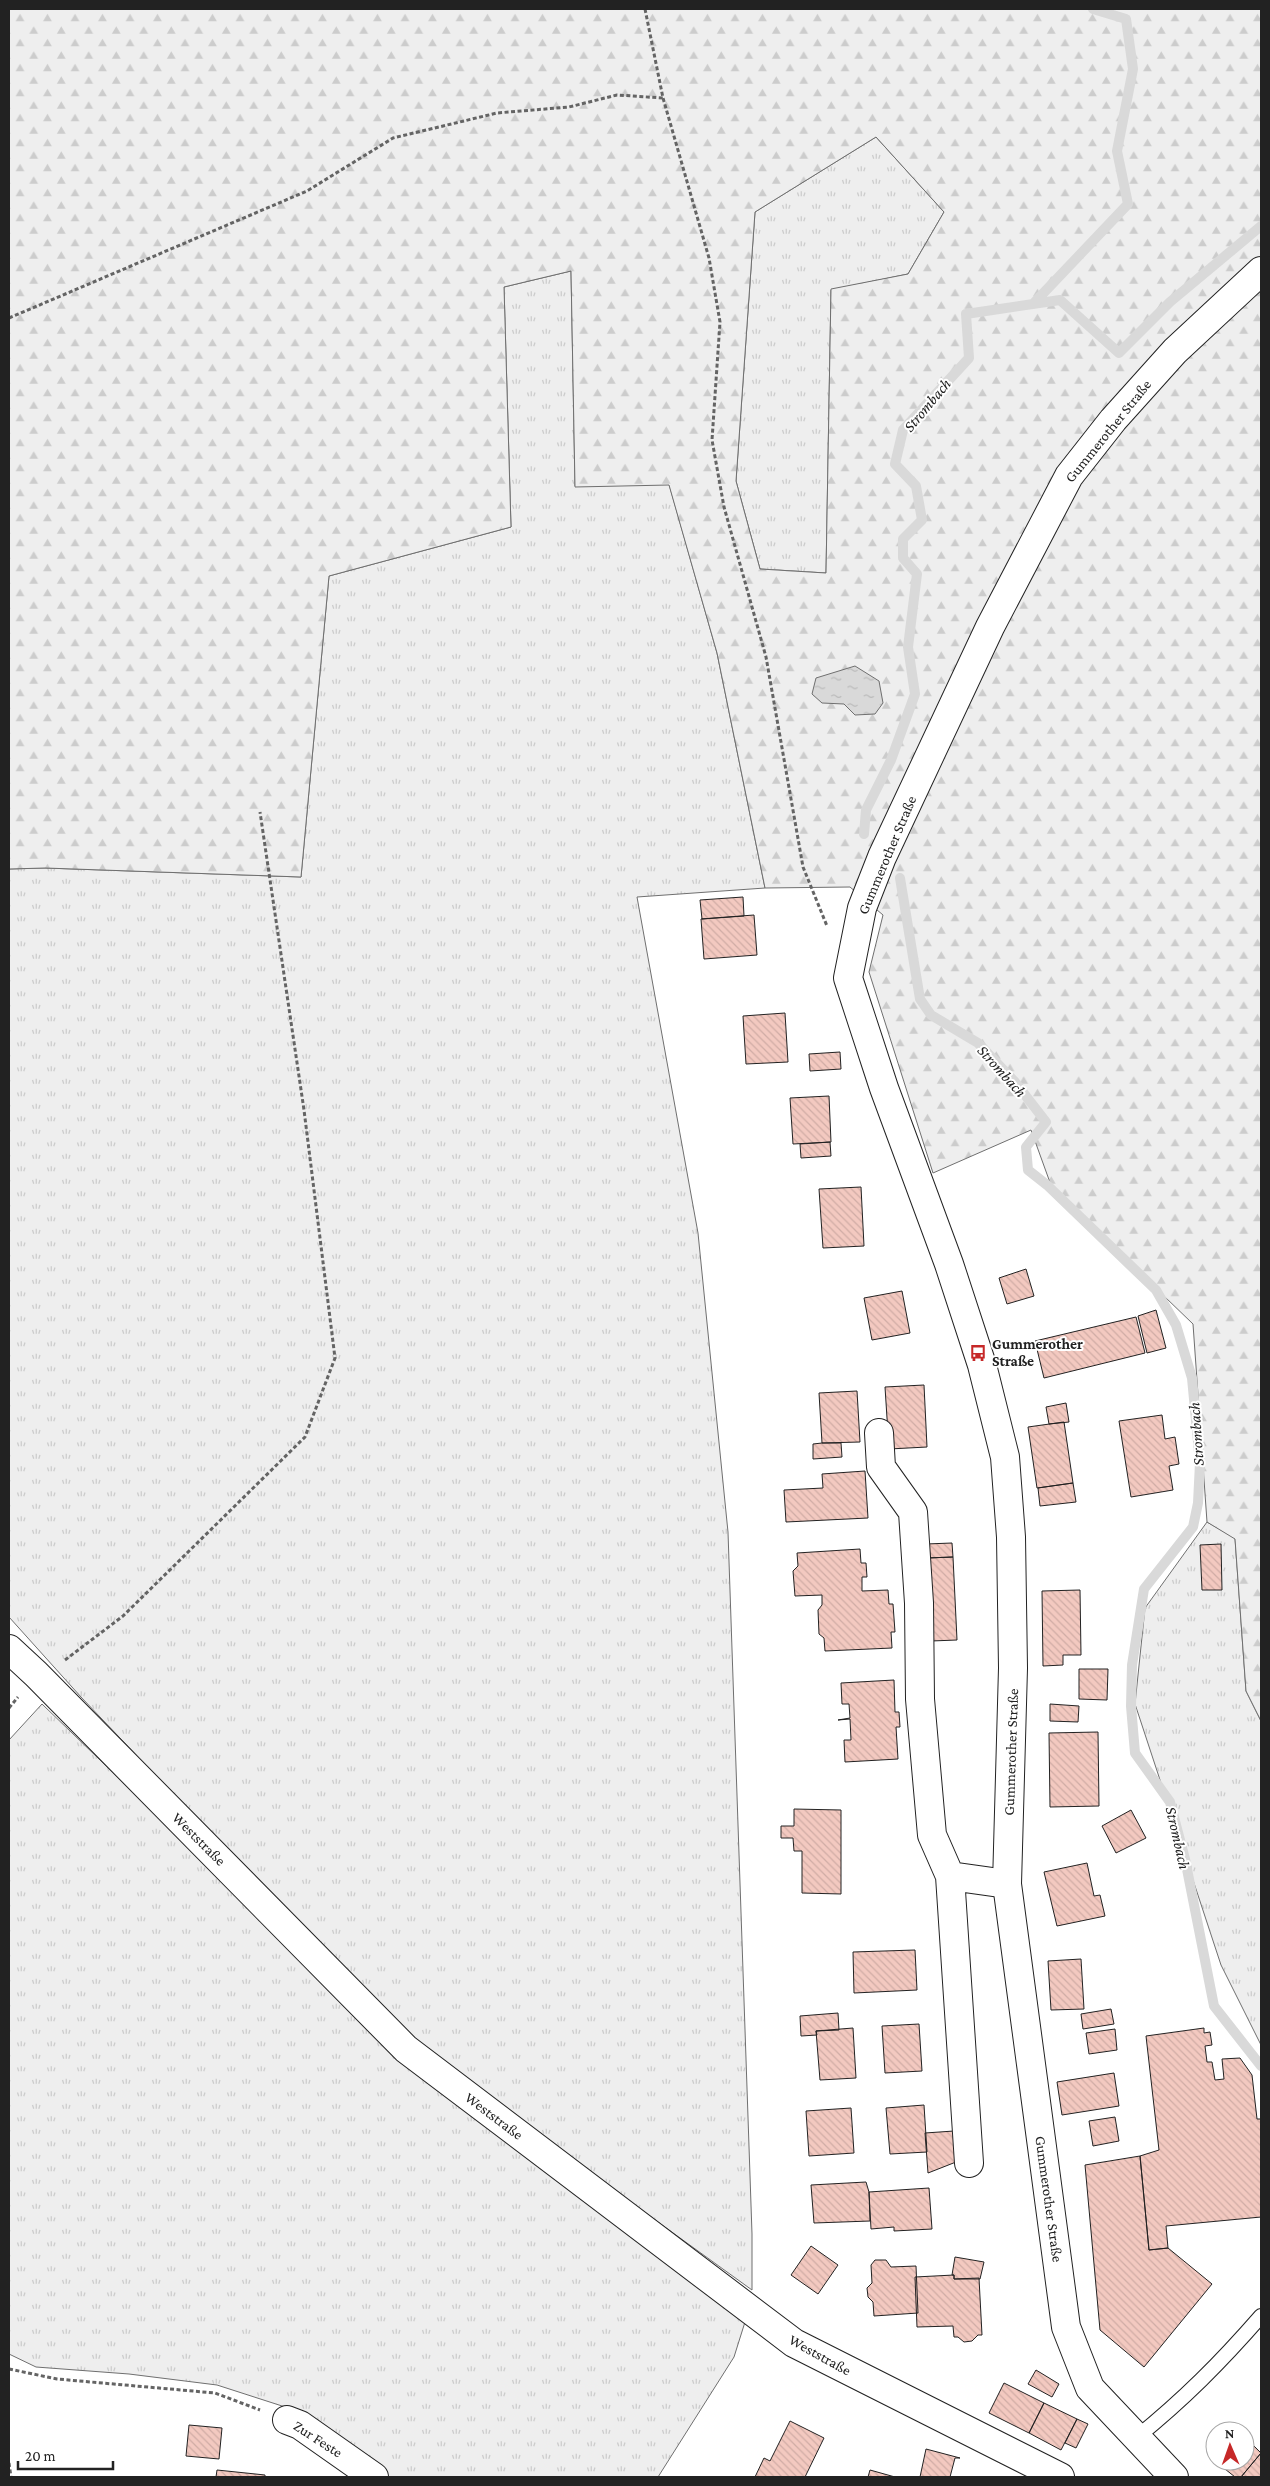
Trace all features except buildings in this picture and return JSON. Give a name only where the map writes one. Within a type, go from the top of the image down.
[{"type":"street","name":"Gummerother Straße","points":[[1174,2477],[1090,2388],[1066,2327],[1007,1884],[1013,1668],[1011,1537],[1005,1457],[982,1365],[964,1310],[884,1088],[848,978],[862,908],[882,857],[990,627],[1069,476],[1113,420],[1175,351],[1261,272]]},
{"type":"street","points":[[879,1432],[881,1467],[913,1512],[918,1603],[920,1699],[932,1836],[950,1876],[969,2163]]},
{"type":"street","name":"Weststraße","points":[[9,1649],[36,1674],[406,2049],[794,2343],[1060,2477]]},
{"type":"street","points":[[950,1876],[1007,1884]]},
{"type":"street","name":"Zur Feste","points":[[287,2420],[300,2425],[374,2477]]},
{"type":"lane","points":[[1136,2438],[1184,2398],[1218,2365],[1261,2316]]},
{"type":"path","points":[[645,9],[663,98],[709,258],[720,322],[712,440],[724,507],[766,658],[803,867],[829,932]]},
{"type":"path","points":[[9,318],[307,191],[393,138],[496,113],[569,107],[617,95],[663,98]]},
{"type":"path","points":[[36,1674],[68,1659],[123,1616],[305,1437],[335,1358],[304,1110],[260,812]]},
{"type":"path","points":[[9,2369],[57,2379],[215,2393],[287,2420]]},
{"type":"path","points":[[9,2463],[11,2477]]},
{"type":"green space","points":[[9,9],[1261,9],[1261,1721],[1246,1691],[1235,1539],[1207,1522],[1193,1324],[1052,1188],[1031,1130],[933,1173],[869,972],[883,915],[850,887],[765,888],[717,653],[669,485],[575,487],[571,271],[504,287],[511,527],[329,576],[301,877],[45,868],[9,869]],"holes":[[[876,137],[944,212],[908,274],[831,289],[826,573],[760,569],[736,481],[755,212]]]},
{"type":"green space","points":[[876,137],[944,212],[908,274],[831,290],[826,573],[760,569],[736,481],[755,212]]},
{"type":"green space","points":[[571,271],[575,486],[669,484],[717,653],[765,888],[637,897],[698,1233],[728,1532],[752,2234],[752,2290],[410,2043],[81,1697],[9,1617],[9,869],[45,868],[301,877],[329,576],[511,527],[504,287]]},
{"type":"green space","points":[[1207,1522],[1235,1538],[1246,1691],[1261,1721],[1261,2045],[1221,1965],[1135,1704],[1145,1608]]},
{"type":"green space","points":[[42,1704],[214,1870],[745,2322],[734,2357],[658,2477],[389,2477],[310,2415],[217,2385],[129,2374],[36,2367],[9,2354],[9,1740]]},
{"type":"water","points":[[855,666],[879,681],[883,703],[875,714],[855,715],[844,704],[822,703],[812,694],[816,678]]},
{"type":"waterway","points":[[1033,304],[1128,204],[1117,151],[1133,69],[1126,19],[1093,9]]},
{"type":"waterway","name":"Strombach","points":[[864,834],[866,810],[891,760],[915,694],[908,647],[917,574],[903,558],[903,539],[922,520],[916,486],[895,464],[903,430],[969,358],[966,314],[1060,300],[1119,353],[1170,302],[1261,226]]},
{"type":"waterway","name":"Strombach","points":[[900,878],[920,999],[931,1015],[978,1043],[1015,1082],[1046,1122],[1026,1147],[1028,1170],[1047,1185],[1156,1290],[1176,1325],[1192,1378],[1200,1463],[1198,1503],[1193,1527],[1144,1589],[1132,1665],[1131,1706],[1135,1753],[1170,1802],[1185,1859],[1214,2006],[1261,2066]]},
{"type":"place","name":"Gummerother Straße","points":[[978,1353]]}]
